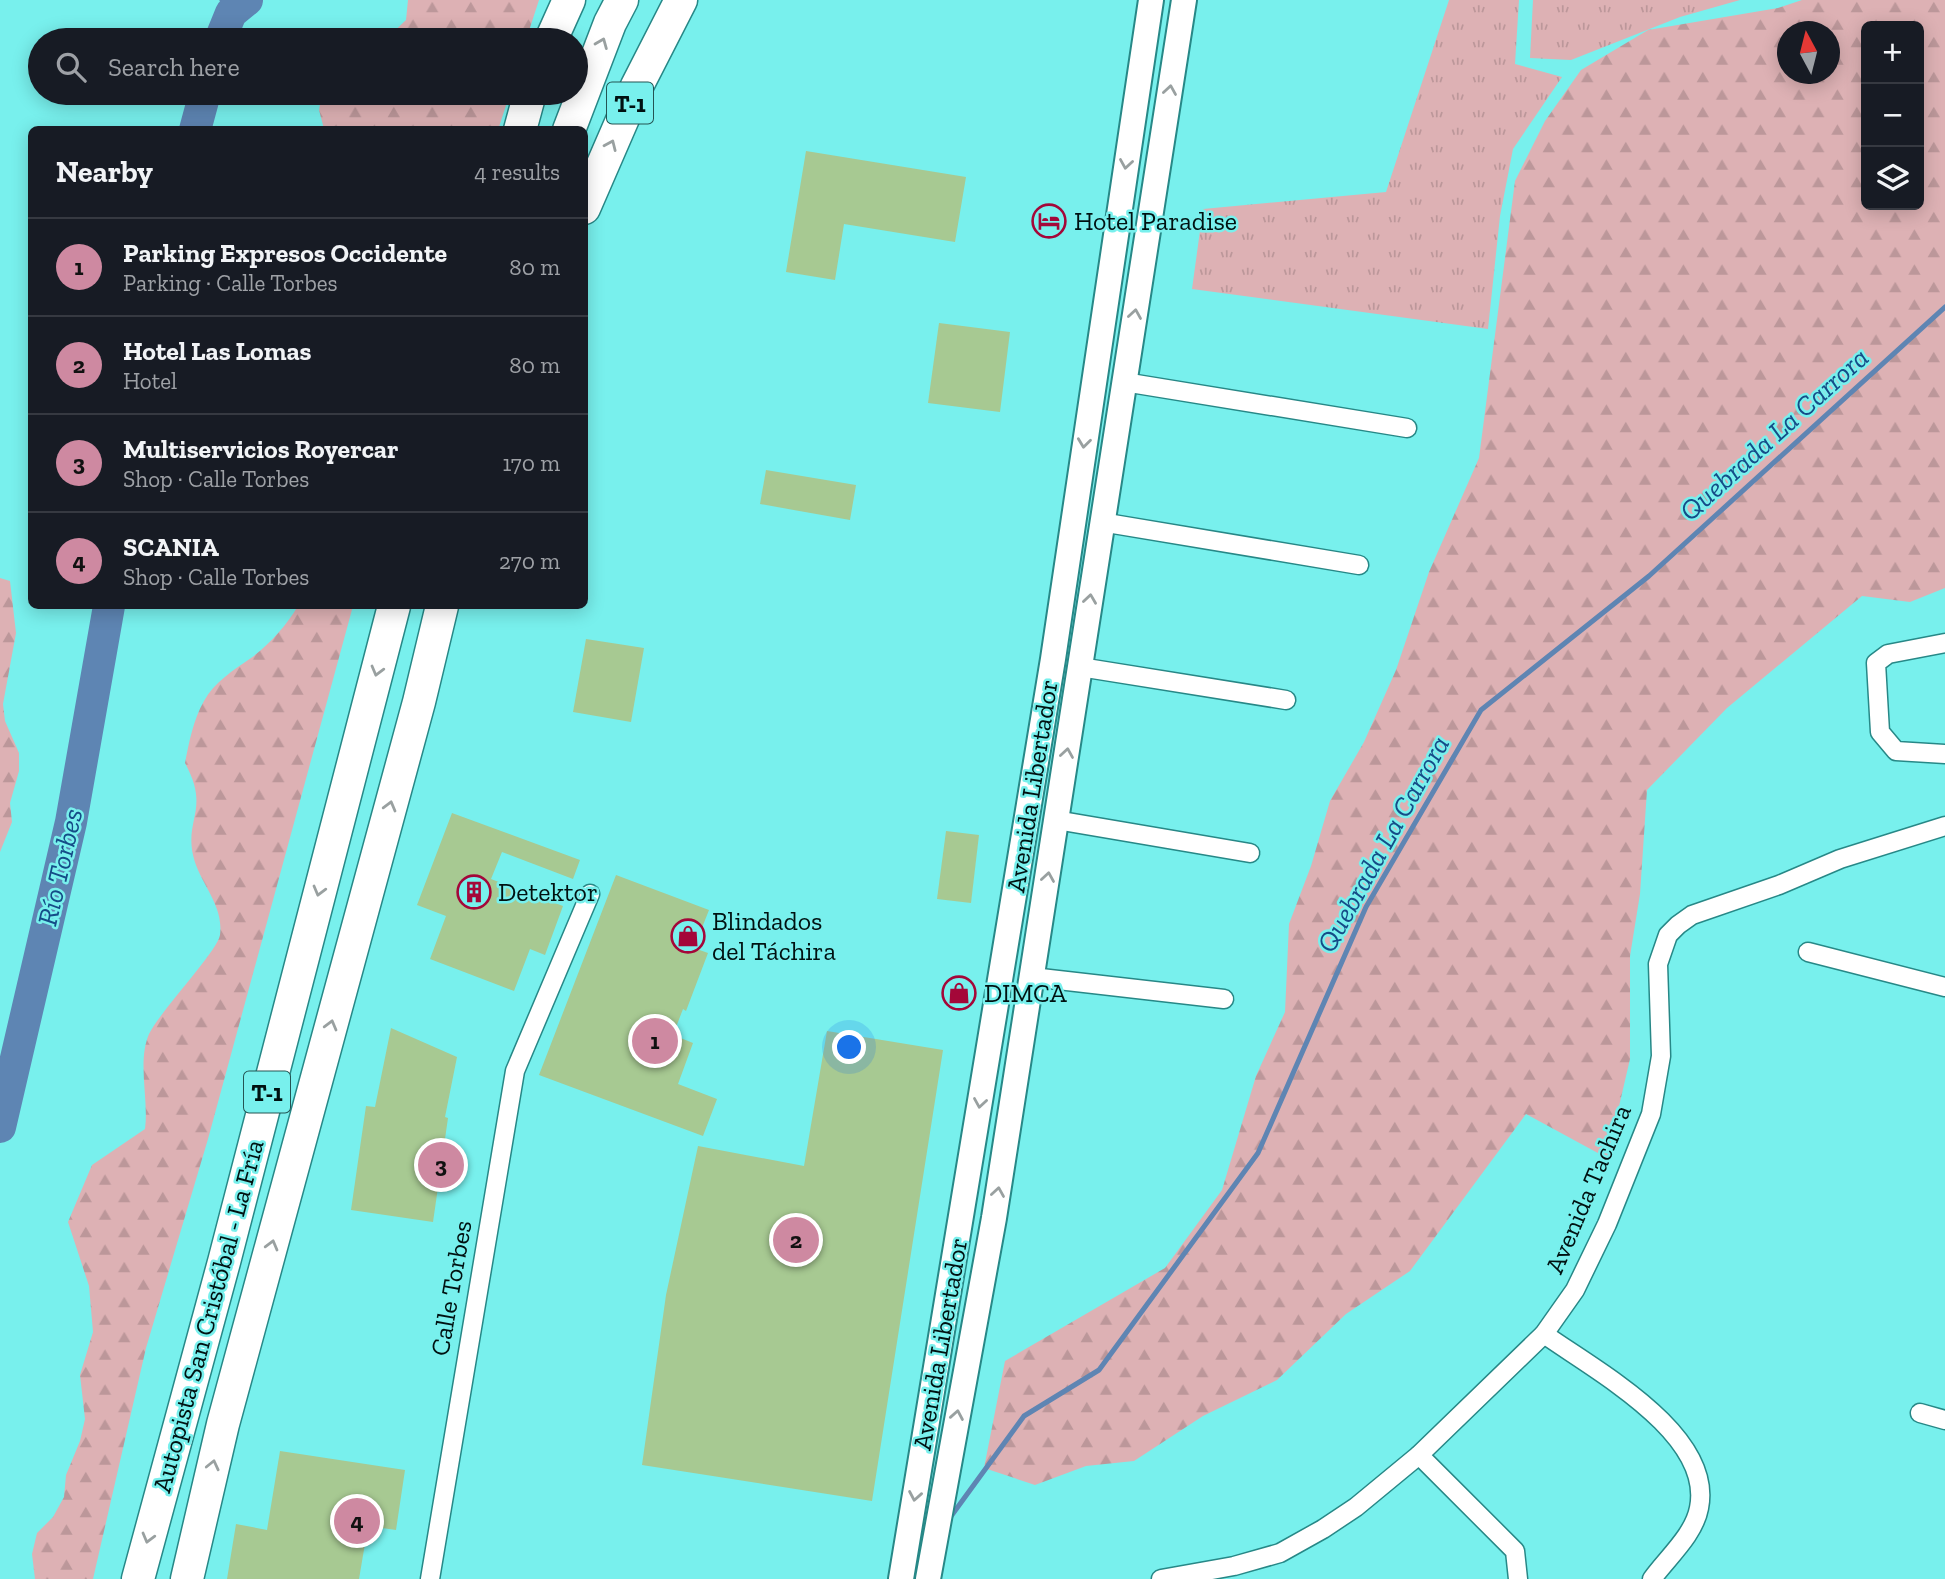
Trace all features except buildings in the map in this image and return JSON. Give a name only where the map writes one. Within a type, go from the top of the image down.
[{"type":"highway","points":[[556,28],[569,0]]},
{"type":"highway","points":[[588,78],[622,0]]},
{"type":"highway","name":"T-1","points":[[588,199],[637,86],[681,0]]},
{"type":"highway","points":[[521,126],[527,105]]},
{"type":"highway","points":[[570,126],[578,105]]},
{"type":"highway","name":"Autopista San Cristóbal - La Fría","points":[[138,1579],[224,1262],[393,609]]},
{"type":"highway","name":"Autopista San Cristóbal - La Fría","points":[[187,1579],[223,1424],[419,702],[441,609]]},
{"type":"main road","name":"Avenida Libertador","points":[[907,1578],[1053,659],[1151,0]]},
{"type":"main road","name":"Avenida Libertador","points":[[928,1579],[994,1218],[1184,0]]},
{"type":"street","points":[[1124,382],[1407,428]]},
{"type":"street","points":[[1101,522],[1359,565]]},
{"type":"street","points":[[1945,643],[1888,654],[1876,663],[1876,712],[1880,732],[1896,751],[1945,754]]},
{"type":"street","points":[[1080,667],[1286,700]]},
{"type":"street","points":[[1056,820],[1250,853]]},
{"type":"street","name":"Avenida Tachira","points":[[1161,1579],[1202,1576],[1280,1553],[1356,1507],[1419,1455],[1544,1334],[1575,1290],[1607,1224],[1651,1114],[1661,1056],[1658,964],[1668,934],[1692,915],[1779,885],[1840,859],[1945,826]]},
{"type":"street","name":"Calle Torbes","points":[[430,1579],[515,1071],[590,894]]},
{"type":"street","points":[[1808,952],[1945,987]]},
{"type":"street","points":[[1032,977],[1224,999]]},
{"type":"street","points":[[1544,1334],[1652,1413],[1684,1443],[1701,1478],[1699,1510],[1682,1542],[1652,1579]]},
{"type":"street","points":[[1920,1413],[1945,1420]]},
{"type":"street","points":[[1419,1455],[1515,1550],[1518,1579]]},
{"type":"green space","points":[[408,0],[539,0],[530,28],[398,28],[406,20]]},
{"type":"green space","points":[[1449,0],[1519,0],[1515,64],[1562,77],[1513,149],[1500,216],[1488,329],[1192,289],[1203,209],[1386,192]]},
{"type":"green space","points":[[1533,0],[1740,0],[1680,17],[1571,60],[1530,58]]},
{"type":"green space","points":[[1802,0],[1945,0],[1945,588],[1910,602],[1862,596],[1727,708],[1647,790],[1640,894],[1630,956],[1630,1059],[1607,1158],[1526,1114],[1410,1271],[1346,1314],[1277,1380],[1203,1416],[1134,1461],[1086,1466],[1035,1485],[984,1468],[1005,1361],[1165,1268],[1222,1190],[1256,1076],[1285,1012],[1289,924],[1311,866],[1330,801],[1364,742],[1396,670],[1429,572],[1479,458],[1515,181],[1545,121],[1581,70],[1648,30],[1778,8]]},
{"type":"green space","points":[[320,105],[506,105],[499,126],[323,126]]},
{"type":"green space","points":[[0,578],[10,581],[16,633],[3,704],[5,721],[19,753],[19,771],[10,803],[12,822],[0,852]]},
{"type":"green space","points":[[296,609],[352,609],[208,1139],[146,1348],[93,1579],[35,1579],[32,1554],[37,1533],[53,1517],[64,1497],[66,1475],[80,1441],[85,1419],[80,1375],[93,1332],[89,1286],[68,1222],[92,1165],[145,1129],[144,1056],[149,1034],[217,943],[220,935],[215,903],[196,865],[191,842],[196,792],[185,763],[192,732],[200,708],[213,688],[258,653],[283,628]]},
{"type":"waterway","points":[[222,0],[231,13]]},
{"type":"waterway","name":"Río Torbes","points":[[225,28],[231,13],[247,0]]},
{"type":"waterway","name":"Río Torbes","points":[[196,126],[202,105]]},
{"type":"waterway","name":"Quebrada La Carrora","points":[[949,1519],[1024,1416],[1099,1370],[1258,1153],[1366,907],[1481,710],[1649,576],[1945,307]]},
{"type":"waterway","name":"Río Torbes","points":[[0,1127],[71,822],[108,609]]},
{"type":"place","name":"Hotel Paradise","points":[[1049,221]]},
{"type":"place","name":"Detektor","points":[[474,892]]},
{"type":"place","name":"Blindados del Táchira","points":[[688,936]]},
{"type":"place","name":"DIMCA","points":[[959,993]]},
{"type":"place","name":"Parking Expresos Occidente","points":[[655,1041]]},
{"type":"place","name":"Multiservicios Royercar","points":[[441,1165]]},
{"type":"place","name":"Hotel Las Lomas","points":[[796,1240]]},
{"type":"place","name":"SCANIA","points":[[357,1521]]}]
